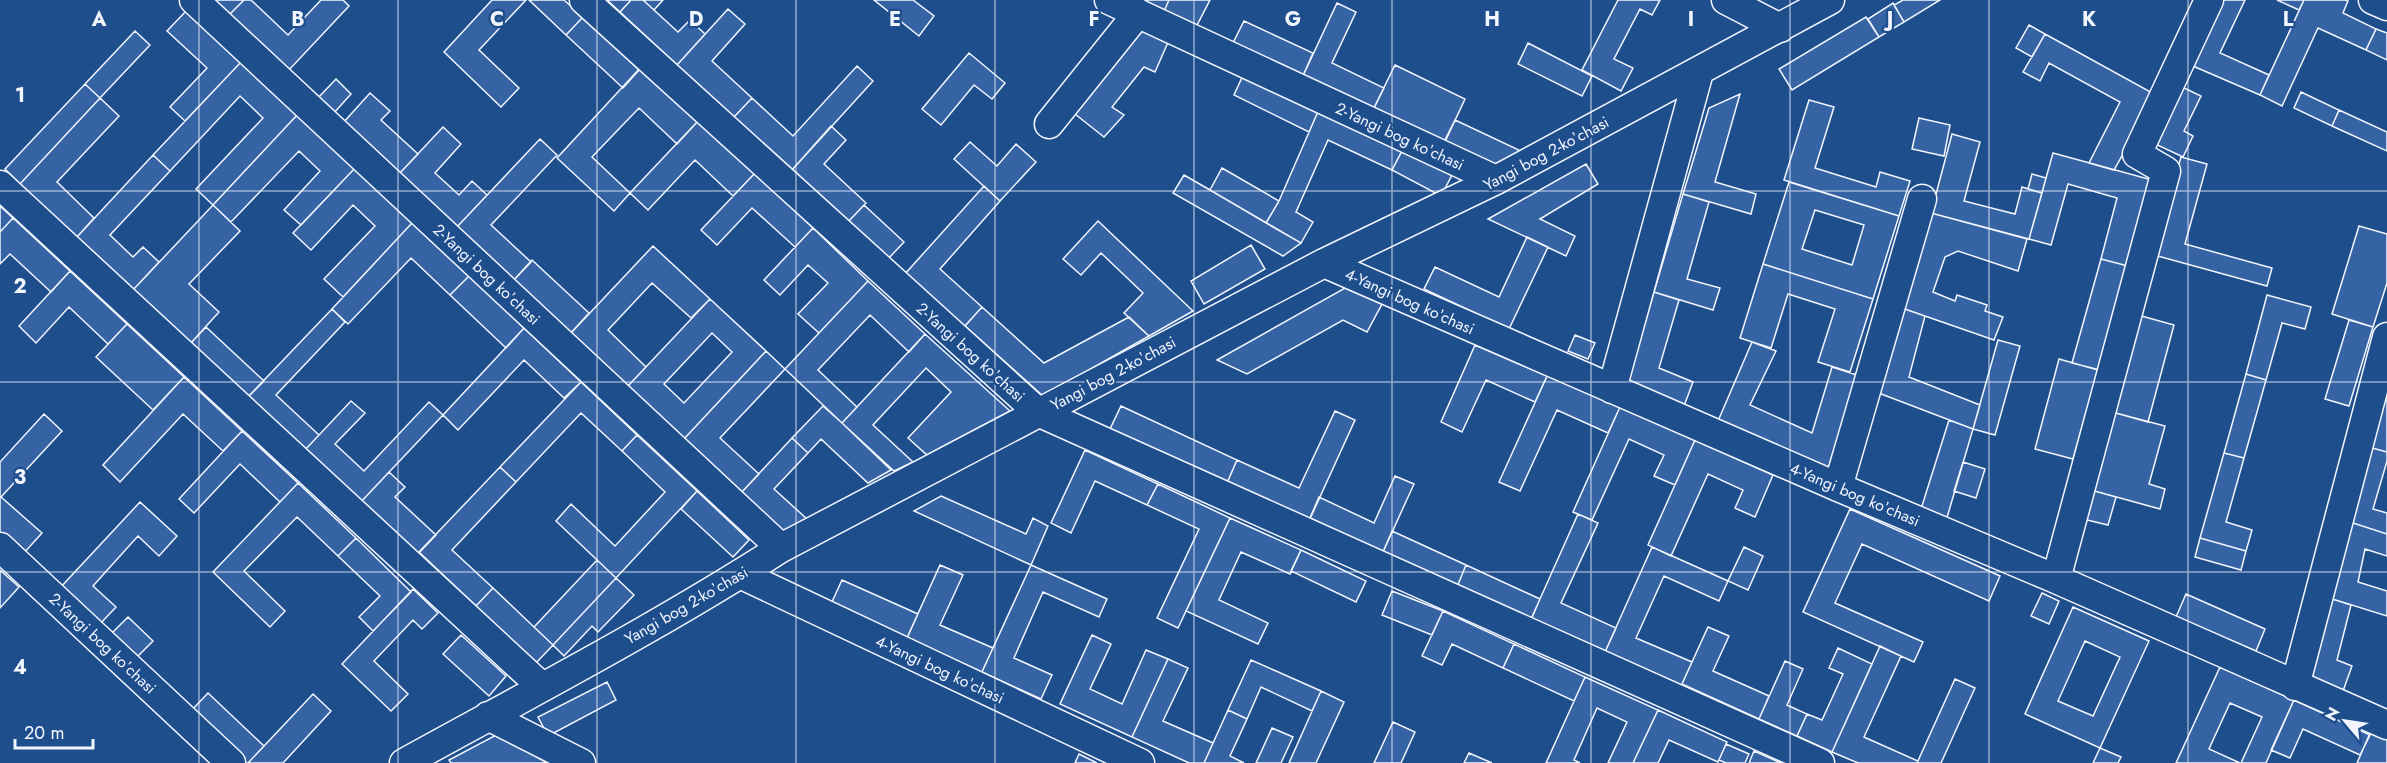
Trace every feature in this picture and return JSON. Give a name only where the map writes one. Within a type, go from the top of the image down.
[{"type":"street","name":"2-Yangi bog koʼchasi","points":[[194,0],[781,548]]},
{"type":"street","name":"2-Yangi bog koʼchasi","points":[[584,0],[1038,412]]},
{"type":"street","name":"2-Yangi bog koʼchasi","points":[[1109,0],[1496,180]]},
{"type":"street","points":[[1726,0],[1780,28]]},
{"type":"street","name":"Yangi bog 2-koʼchasi","points":[[404,763],[542,687],[740,574],[781,548],[1324,263],[1496,180],[1830,0]]},
{"type":"street","points":[[2056,579],[2166,171],[2137,154],[2209,0]]},
{"type":"street","points":[[2373,0],[2387,6]]},
{"type":"street","points":[[1049,124],[1138,13]]},
{"type":"street","points":[[1612,389],[1699,72]]},
{"type":"street","points":[[0,185],[542,687]]},
{"type":"street","points":[[1838,487],[1922,199]]},
{"type":"street","name":"4-Yangi bog koʼchasi","points":[[1324,263],[1838,487],[2056,579],[2387,726]]},
{"type":"street","points":[[2295,686],[2387,337]]},
{"type":"street","points":[[1038,412],[1820,763]]},
{"type":"street","name":"2-Yangi bog koʼchasi","points":[[0,547],[231,763]]},
{"type":"street","name":"4-Yangi bog koʼchasi","points":[[740,574],[1140,763]]},
{"type":"street","points":[[488,716],[581,763]]},
{"type":"building","points":[[213,0],[244,0],[229,15]]},
{"type":"building","points":[[244,0],[251,0],[288,35],[321,0],[343,0],[349,6],[288,71],[229,15]]},
{"type":"building","points":[[492,0],[526,0],[479,50],[519,88],[501,107],[444,52]]},
{"type":"building","points":[[529,0],[564,0],[583,17],[566,35]]},
{"type":"building","points":[[607,0],[631,0],[620,12]]},
{"type":"building","points":[[631,0],[643,0],[678,32],[690,20],[705,34],[677,65],[620,12]]},
{"type":"building","points":[[643,0],[663,0],[654,10]]},
{"type":"building","points":[[874,0],[913,0],[934,16],[919,36]]},
{"type":"building","points":[[1130,0],[1169,0],[1162,16]]},
{"type":"building","points":[[1169,0],[1210,0],[1194,31],[1162,16]]},
{"type":"building","points":[[1618,0],[1660,0],[1652,15],[1640,9],[1614,59],[1633,68],[1621,91],[1582,70]]},
{"type":"building","points":[[1903,0],[1940,0],[1904,22],[1894,5]]},
{"type":"building","points":[[2216,0],[2245,0],[2220,53],[2269,75],[2260,95],[2186,63]]},
{"type":"building","points":[[2277,0],[2304,0],[2299,10]]},
{"type":"building","points":[[2304,0],[2348,1],[2343,13],[2376,29],[2366,50],[2318,28],[2282,106],[2260,95]]},
{"type":"building","points":[[1337,3],[1356,12],[1332,63],[1384,88],[1372,112],[1302,78]]},
{"type":"building","points":[[1893,3],[1904,22],[1879,37],[1868,19]]},
{"type":"building","points":[[728,9],[745,24],[712,61],[752,98],[734,117],[677,65]]},
{"type":"building","points":[[187,10],[242,61],[185,121],[170,107],[207,68],[167,31]]},
{"type":"building","points":[[583,17],[639,70],[623,88],[566,35]]},
{"type":"building","points":[[1866,17],[1879,37],[1792,90],[1779,69]]},
{"type":"building","points":[[1244,21],[1313,53],[1302,78],[1232,45]]},
{"type":"building","points":[[2029,25],[2045,34],[2032,57],[2016,48]]},
{"type":"building","points":[[1136,26],[1169,40],[1155,72],[1144,67],[1112,107],[1124,115],[1104,137],[1070,110]]},
{"type":"building","points":[[2376,29],[2387,33],[2387,60],[2366,50]]},
{"type":"building","points":[[135,31],[150,45],[100,98],[85,84]]},
{"type":"building","points":[[2045,34],[2156,95],[2114,170],[2089,163],[2120,102],[2049,63],[2040,81],[2023,72]]},
{"type":"building","points":[[1528,43],[1592,76],[1582,96],[1518,64]]},
{"type":"building","points":[[969,53],[1005,83],[992,99],[974,85],[941,125],[922,109]]},
{"type":"building","points":[[242,61],[298,114],[213,205],[196,189],[263,118],[240,96],[170,171],[153,155]]},
{"type":"building","points":[[1395,65],[1465,99],[1443,146],[1372,112]]},
{"type":"building","points":[[857,66],[873,81],[792,170],[734,117],[752,98],[793,136]]},
{"type":"building","points":[[641,67],[698,121],[677,144],[639,108],[592,157],[630,193],[614,211],[557,158]]},
{"type":"building","points":[[1245,71],[1320,107],[1309,132],[1234,95]]},
{"type":"building","points":[[336,79],[351,94],[333,114],[317,99]]},
{"type":"building","points":[[85,84],[100,98],[20,184],[5,169]]},
{"type":"building","points":[[2178,85],[2201,96],[2184,131],[2193,136],[2183,157],[2151,142]]},
{"type":"building","points":[[2301,92],[2339,110],[2332,126],[2294,108]]},
{"type":"building","points":[[370,93],[390,111],[381,120],[418,154],[399,174],[343,123]]},
{"type":"building","points":[[1740,94],[1715,182],[1756,194],[1751,214],[1683,194],[1709,108]]},
{"type":"building","points":[[100,98],[119,116],[57,182],[94,218],[77,237],[20,184]]},
{"type":"building","points":[[1809,100],[1834,107],[1815,168],[1876,187],[1880,172],[1910,181],[1899,216],[1784,180]]},
{"type":"building","points":[[1320,107],[1403,149],[1392,170],[1328,140],[1296,212],[1313,222],[1301,243],[1266,223],[1279,201]]},
{"type":"building","points":[[2339,110],[2387,132],[2387,151],[2332,126]]},
{"type":"building","points":[[298,114],[355,168],[301,225],[284,210],[320,171],[299,151],[231,222],[213,205]]},
{"type":"building","points":[[1919,118],[1950,125],[1944,156],[1912,149]]},
{"type":"building","points":[[1455,120],[1521,151],[1495,167],[1444,142]]},
{"type":"building","points":[[698,121],[755,173],[733,196],[695,160],[648,210],[630,193]]},
{"type":"building","points":[[831,126],[846,140],[824,164],[866,203],[848,222],[792,170]]},
{"type":"building","points":[[443,127],[461,144],[435,173],[459,195],[472,181],[487,195],[456,228],[399,174]]},
{"type":"building","points":[[1952,134],[1980,142],[1964,201],[2015,214],[2022,187],[2042,193],[2029,239],[1931,213]]},
{"type":"building","points":[[540,139],[557,155],[491,225],[531,262],[513,281],[456,228]]},
{"type":"building","points":[[970,142],[997,166],[1016,144],[1036,162],[1000,201],[954,159]]},
{"type":"building","points":[[1403,149],[1452,175],[1441,196],[1392,170]]},
{"type":"building","points":[[2053,153],[2152,180],[2128,266],[2101,259],[2117,198],[2068,184],[2051,245],[2029,239]]},
{"type":"building","points":[[153,155],[170,171],[110,235],[133,257],[143,247],[159,262],[133,290],[77,237]]},
{"type":"building","points":[[2181,157],[2207,164],[2185,244],[2272,268],[2267,286],[2154,255]]},
{"type":"building","points":[[1586,164],[1598,184],[1540,219],[1575,236],[1566,256],[1488,219]]},
{"type":"building","points":[[355,168],[412,223],[343,297],[324,279],[375,226],[353,205],[311,250],[293,233]]},
{"type":"building","points":[[1222,168],[1279,201],[1266,223],[1210,190]]},
{"type":"building","points":[[755,173],[813,228],[795,247],[752,208],[717,245],[701,230]]},
{"type":"building","points":[[2032,174],[2046,178],[2042,193],[2028,189]]},
{"type":"building","points":[[1184,175],[1301,243],[1283,256],[1173,193]]},
{"type":"building","points":[[1789,182],[1899,216],[1873,299],[1763,264]],"holes":[[[1815,210],[1864,225],[1852,265],[1802,249]]]},
{"type":"building","points":[[984,186],[1000,201],[940,269],[982,307],[963,328],[904,275]]},
{"type":"building","points":[[1683,194],[1709,202],[1687,279],[1720,288],[1713,310],[1654,292]]},
{"type":"building","points":[[213,205],[240,231],[189,284],[219,312],[190,344],[133,290]]},
{"type":"building","points":[[864,205],[904,242],[888,259],[848,222]]},
{"type":"building","points":[[0,206],[13,218],[0,232]]},
{"type":"building","points":[[1931,213],[2027,239],[2018,271],[1958,251],[1945,257],[1933,292],[1955,301],[1957,295],[1987,305],[1985,311],[2003,317],[1994,340],[1899,307]]},
{"type":"building","points":[[13,218],[70,271],[51,292],[10,254],[0,264],[0,232]]},
{"type":"building","points":[[1098,221],[1193,311],[1149,336],[1124,313],[1143,293],[1101,253],[1081,275],[1063,259]]},
{"type":"building","points":[[412,223],[469,276],[450,295],[411,258],[348,324],[332,309]]},
{"type":"building","points":[[2359,226],[2387,234],[2387,283],[2373,327],[2332,314]]},
{"type":"building","points":[[813,228],[868,281],[819,333],[798,314],[828,283],[808,265],[780,295],[764,280]]},
{"type":"building","points":[[1527,237],[1548,247],[1509,329],[1424,289],[1435,267],[1499,297]]},
{"type":"building","points":[[1251,245],[1265,269],[1204,304],[1191,281]]},
{"type":"building","points":[[653,246],[710,299],[691,318],[652,283],[608,330],[646,367],[628,386],[571,333]]},
{"type":"building","points":[[2101,259],[2128,266],[2100,370],[2072,363]]},
{"type":"building","points":[[532,260],[589,313],[569,335],[513,281]]},
{"type":"building","points":[[1763,264],[1873,299],[1850,372],[1818,362],[1835,309],[1788,294],[1771,348],[1740,338]]},
{"type":"building","points":[[70,271],[127,324],[108,344],[69,307],[36,343],[19,326]]},
{"type":"building","points":[[469,276],[524,328],[506,348],[450,295]]},
{"type":"building","points":[[868,281],[925,334],[909,352],[870,315],[818,370],[857,407],[842,423],[785,369]]},
{"type":"building","points":[[1345,288],[1382,304],[1367,332],[1343,320],[1247,374],[1217,360]]},
{"type":"building","points":[[1654,292],[1679,300],[1659,368],[1693,382],[1684,406],[1628,382]]},
{"type":"building","points":[[2267,295],[2311,307],[2305,329],[2282,323],[2266,380],[2246,374]]},
{"type":"building","points":[[710,299],[766,351],[684,439],[628,386]],"holes":[[[712,333],[732,352],[684,403],[664,384]]]},
{"type":"building","points":[[982,307],[1044,363],[1129,317],[1149,336],[1043,396],[965,326]]},
{"type":"building","points":[[1899,307],[1925,316],[1909,377],[1980,405],[1973,429],[1876,392]]},
{"type":"building","points":[[332,309],[345,322],[276,395],[319,435],[304,451],[247,398]]},
{"type":"building","points":[[2138,315],[2174,325],[2148,422],[2112,412]]},
{"type":"building","points":[[2349,320],[2373,327],[2349,406],[2325,399]]},
{"type":"building","points":[[127,324],[184,377],[153,410],[96,357]]},
{"type":"building","points":[[206,327],[264,381],[247,398],[190,344]]},
{"type":"building","points":[[524,328],[581,382],[564,398],[524,360],[458,430],[443,415]]},
{"type":"building","points":[[925,334],[1010,411],[927,455],[908,438],[951,392],[926,368],[873,425],[913,462],[894,471],[842,423]]},
{"type":"building","points":[[1575,335],[1595,343],[1588,359],[1568,351]]},
{"type":"building","points":[[1998,340],[2020,346],[1995,435],[1973,429]]},
{"type":"building","points":[[1752,342],[1776,351],[1750,405],[1812,433],[1832,367],[1857,375],[1828,469],[1718,421]]},
{"type":"building","points":[[1475,345],[1547,376],[1535,402],[1486,380],[1462,432],[1441,422]]},
{"type":"building","points":[[766,351],[785,369],[720,438],[759,474],[741,493],[684,439]]},
{"type":"building","points":[[2059,359],[2098,370],[2073,459],[2035,449]]},
{"type":"building","points":[[2387,366],[2387,452],[2365,446]]},
{"type":"building","points":[[1548,374],[1620,407],[1608,433],[1557,410],[1520,491],[1499,482]]},
{"type":"building","points":[[2246,374],[2266,380],[2244,458],[2224,453]]},
{"type":"building","points":[[184,377],[242,431],[223,451],[183,414],[120,482],[103,465]]},
{"type":"building","points":[[581,382],[637,435],[622,451],[581,413],[516,482],[500,467]]},
{"type":"building","points":[[351,401],[365,413],[335,444],[364,471],[429,402],[443,415],[359,504],[304,451]]},
{"type":"building","points":[[823,406],[891,470],[868,483],[821,439],[808,453],[792,438]]},
{"type":"building","points":[[1121,406],[1237,460],[1227,483],[1110,429]]},
{"type":"building","points":[[1620,407],[1695,440],[1675,485],[1654,476],[1664,455],[1629,439],[1592,520],[1573,512]]},
{"type":"building","points":[[1335,411],[1355,420],[1309,521],[1227,483],[1237,460],[1299,488]]},
{"type":"building","points":[[2112,412],[2165,426],[2149,484],[2165,489],[2160,509],[2091,490]]},
{"type":"building","points":[[44,414],[62,431],[1,497],[42,533],[23,554],[0,533],[0,462]]},
{"type":"building","points":[[1949,420],[1973,429],[1946,521],[1921,509]]},
{"type":"building","points":[[242,431],[298,483],[280,502],[240,464],[194,513],[179,499]]},
{"type":"building","points":[[637,435],[697,491],[616,578],[556,521],[571,504],[615,546],[665,492],[622,451]]},
{"type":"building","points":[[792,438],[808,453],[774,489],[807,519],[783,533],[741,493]]},
{"type":"building","points":[[1695,440],[1773,475],[1755,517],[1735,508],[1743,490],[1708,474],[1671,556],[1648,545]]},
{"type":"building","points":[[2365,446],[2387,452],[2387,461],[2373,509],[2387,513],[2387,534],[2347,521]]},
{"type":"building","points":[[1085,450],[1158,484],[1147,505],[1095,481],[1071,533],[1051,523]]},
{"type":"building","points":[[2224,453],[2244,458],[2226,522],[2252,530],[2246,551],[2200,538]]},
{"type":"building","points":[[1963,462],[1985,469],[1976,498],[1954,491]]},
{"type":"building","points":[[500,467],[516,482],[452,550],[493,588],[476,606],[419,552]]},
{"type":"building","points":[[389,472],[405,487],[395,497],[436,535],[415,557],[359,504]]},
{"type":"building","points":[[1395,476],[1414,484],[1383,552],[1310,518],[1319,497],[1374,523]]},
{"type":"building","points":[[298,483],[356,538],[338,556],[297,517],[244,571],[285,611],[270,627],[213,572]]},
{"type":"building","points":[[1158,484],[1230,518],[1178,628],[1157,618],[1199,529],[1147,505]]},
{"type":"building","points":[[2091,490],[2116,497],[2108,525],[2083,519]]},
{"type":"building","points":[[697,491],[749,540],[733,557],[681,509]]},
{"type":"building","points":[[941,496],[1026,534],[1033,518],[1048,526],[1031,565],[914,511]]},
{"type":"building","points":[[140,502],[177,536],[159,556],[138,536],[93,586],[116,607],[99,625],[59,589]]},
{"type":"building","points":[[1850,509],[2000,576],[1989,601],[1862,544],[1835,603],[1923,642],[1914,662],[1803,612]]},
{"type":"building","points":[[1578,514],[1598,523],[1561,603],[1616,628],[1605,652],[1531,619]]},
{"type":"building","points":[[1230,518],[1301,550],[1290,574],[1241,552],[1219,600],[1268,623],[1258,644],[1186,611]]},
{"type":"building","points":[[2347,521],[2387,534],[2387,556],[2365,549],[2358,582],[2387,591],[2387,616],[2326,597]]},
{"type":"building","points":[[1392,531],[1466,565],[1457,587],[1383,552]]},
{"type":"building","points":[[356,538],[411,592],[373,631],[359,617],[380,596],[338,556]]},
{"type":"building","points":[[2200,538],[2246,551],[2241,570],[2195,557]]},
{"type":"building","points":[[1652,547],[1728,581],[1719,601],[1664,576],[1636,638],[1692,662],[1681,686],[1605,652]]},
{"type":"building","points":[[1744,547],[1763,556],[1748,590],[1728,581]]},
{"type":"building","points":[[1301,550],[1366,581],[1356,602],[1291,571]]},
{"type":"building","points":[[597,560],[616,578],[553,645],[534,627]]},
{"type":"building","points":[[940,565],[963,575],[940,625],[993,648],[982,672],[907,638]]},
{"type":"building","points":[[1031,565],[1107,599],[1099,617],[1043,592],[1014,658],[1052,675],[1041,699],[982,672]]},
{"type":"building","points":[[1466,565],[1540,599],[1531,620],[1457,587]]},
{"type":"building","points":[[0,570],[19,587],[0,608]]},
{"type":"building","points":[[616,578],[634,595],[598,632],[592,626],[564,656],[553,645]]},
{"type":"building","points":[[842,580],[918,614],[907,638],[831,604]]},
{"type":"building","points":[[493,588],[553,645],[536,663],[476,606]]},
{"type":"building","points":[[413,589],[438,613],[422,629],[413,620],[374,661],[408,694],[391,711],[342,664]]},
{"type":"building","points":[[1392,591],[1443,611],[1432,635],[1382,615]]},
{"type":"building","points":[[2042,593],[2059,601],[2049,624],[2031,616]]},
{"type":"building","points":[[2186,594],[2265,629],[2256,651],[2176,617]]},
{"type":"building","points":[[2326,597],[2351,605],[2337,660],[2352,666],[2343,691],[2306,676]]},
{"type":"building","points":[[2073,607],[2149,641],[2100,748],[2025,714]],"holes":[[[2085,641],[2120,657],[2093,716],[2058,701]]]},
{"type":"building","points":[[1443,611],[1514,644],[1503,668],[1452,644],[1442,665],[1422,656]]},
{"type":"building","points":[[128,617],[153,641],[135,659],[110,635]]},
{"type":"building","points":[[1708,627],[1729,636],[1713,671],[1769,696],[1759,719],[1682,684]]},
{"type":"building","points":[[461,635],[506,676],[489,696],[443,654]]},
{"type":"building","points":[[1092,635],[1111,644],[1090,689],[1122,704],[1146,650],[1168,659],[1132,737],[1060,704]]},
{"type":"building","points":[[1514,644],[1585,677],[1574,701],[1503,668]]},
{"type":"building","points":[[1880,646],[1901,656],[1864,737],[1918,761],[1917,763],[1858,763],[1832,752]]},
{"type":"building","points":[[1838,648],[1872,664],[1832,752],[1797,736],[1807,714],[1822,720],[1843,674],[1829,668]]},
{"type":"building","points":[[1168,659],[1188,668],[1163,721],[1213,743],[1204,763],[1189,763],[1132,737]]},
{"type":"building","points":[[1251,660],[1321,691],[1312,711],[1261,687],[1247,719],[1228,710]]},
{"type":"building","points":[[1785,661],[1803,669],[1787,705],[1807,714],[1797,736],[1759,719]]},
{"type":"building","points":[[2220,667],[2294,700],[2266,763],[2241,763],[2262,717],[2230,703],[2209,749],[2240,763],[2176,763]]},
{"type":"building","points":[[1585,677],[1658,710],[1633,763],[1608,763],[1627,722],[1597,708],[1574,760],[1580,763],[1546,763]]},
{"type":"building","points":[[1955,679],[1975,688],[1941,763],[1917,763]]},
{"type":"building","points":[[607,682],[616,700],[548,736],[538,717]]},
{"type":"building","points":[[1321,691],[1344,702],[1316,763],[1289,763]]},
{"type":"building","points":[[208,693],[264,746],[248,763],[244,763],[190,712]]},
{"type":"building","points":[[313,694],[331,711],[283,763],[248,763]]},
{"type":"building","points":[[2294,700],[2370,735],[2360,755],[2303,729],[2290,758],[2271,750]]},
{"type":"building","points":[[1228,710],[1247,719],[1230,756],[1244,763],[1204,763]]},
{"type":"building","points":[[1658,710],[1727,742],[1718,762],[1669,740],[1658,763],[1633,763]]},
{"type":"building","points":[[1393,722],[1415,732],[1401,763],[1374,763]]},
{"type":"building","points":[[1272,728],[1293,737],[1281,763],[1256,763]]},
{"type":"building","points":[[2371,731],[2387,738],[2387,763],[2357,763]]},
{"type":"building","points":[[498,734],[547,763],[451,763],[449,760]]},
{"type":"building","points":[[1726,744],[1749,754],[1745,763],[1726,763],[1719,760]]},
{"type":"building","points":[[2100,748],[2121,757],[2118,763],[2093,763]]},
{"type":"building","points":[[1754,751],[1781,763],[1749,763]]},
{"type":"building","points":[[1469,753],[1492,763],[1464,763]]},
{"type":"building","points":[[1079,754],[1097,763],[1075,763]]}]
